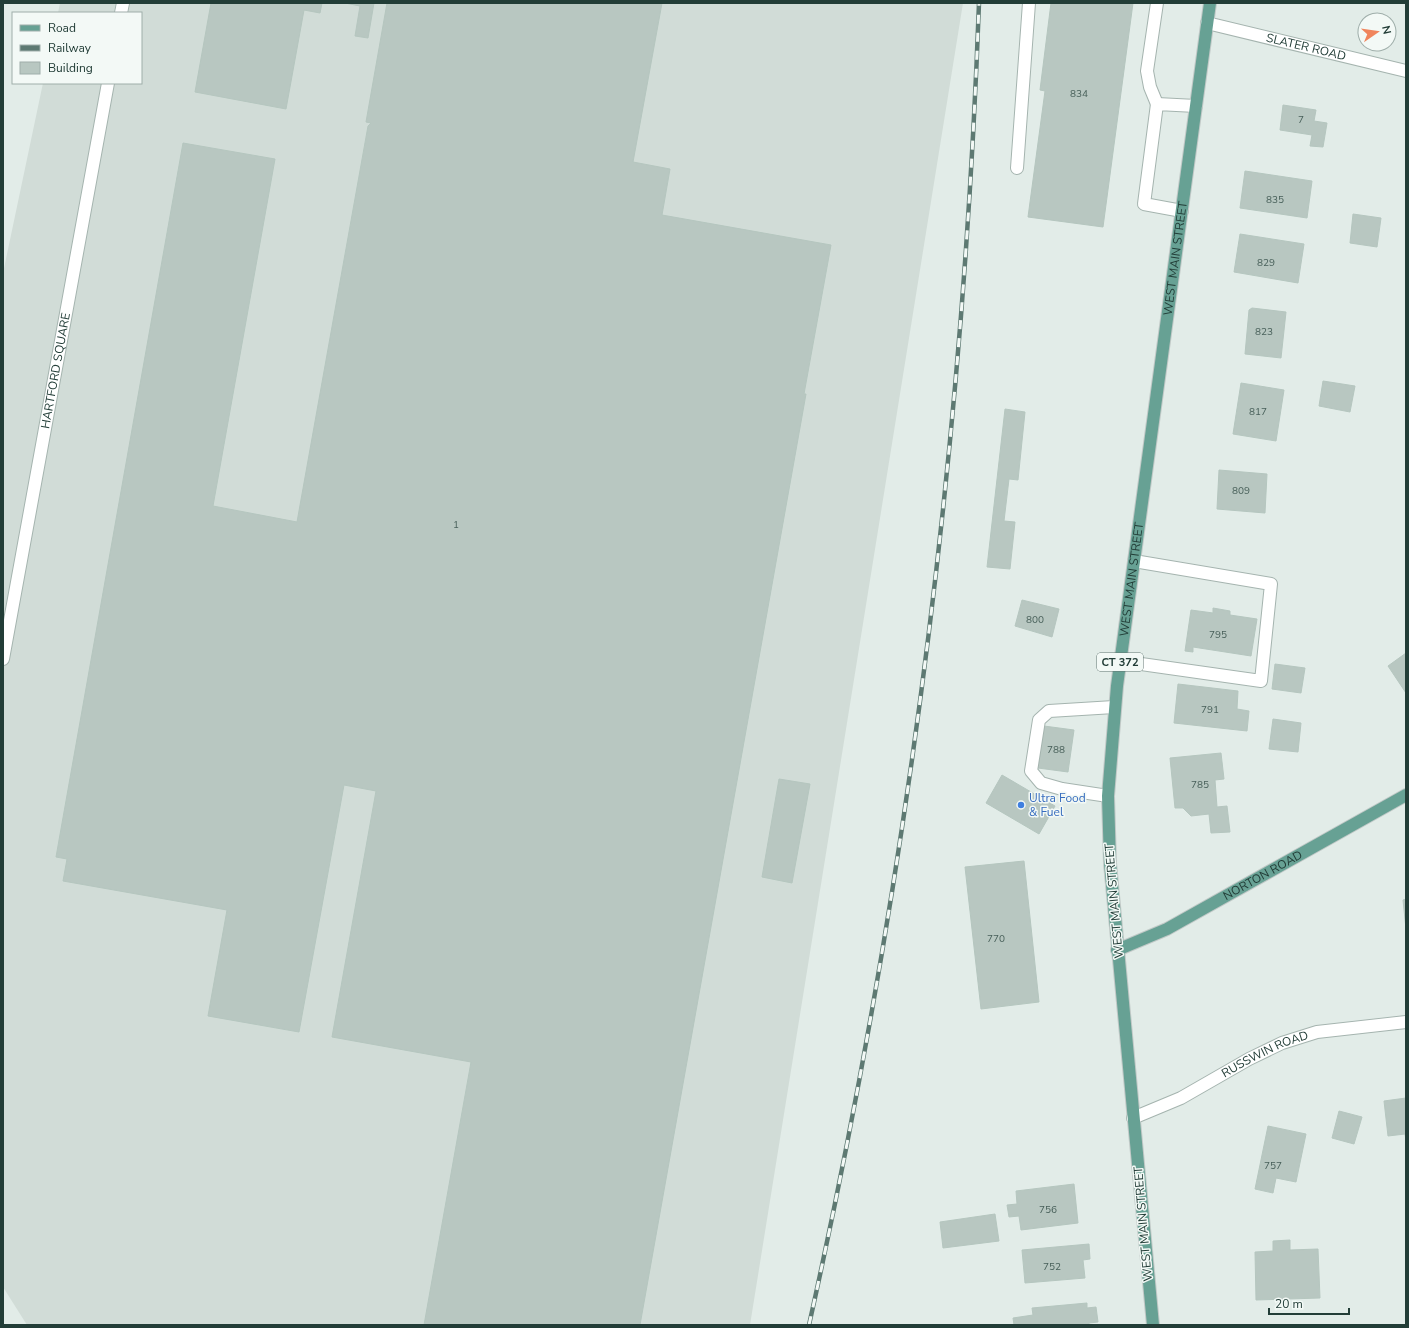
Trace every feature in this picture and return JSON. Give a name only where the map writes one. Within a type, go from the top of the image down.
[{"type":"main road","name":"WEST MAIN STREET","points":[[1153,1325],[1110,863],[1108,796],[1114,707],[1210,3]]},
{"type":"main road","name":"NORTON ROAD","points":[[1118,950],[1167,929],[1406,795]]},
{"type":"street","points":[[1017,168],[1029,3]]},
{"type":"street","points":[[1157,3],[1147,71],[1150,87],[1157,104],[1144,204],[1182,211]]},
{"type":"street","name":"SLATER ROAD","points":[[1207,23],[1406,71]]},
{"type":"street","name":"HARTFORD SQUARE","points":[[3,658],[108,84]]},
{"type":"street","points":[[1157,104],[1196,106]]},
{"type":"street","points":[[1120,661],[1261,681],[1271,584],[1134,561]]},
{"type":"street","points":[[1108,796],[1062,789],[1041,783],[1031,771],[1039,720],[1049,711],[1114,707]]},
{"type":"street","name":"RUSSWIN ROAD","points":[[1133,1118],[1182,1098],[1248,1059],[1282,1043],[1317,1032],[1406,1022]]},
{"type":"shaded area","points":[[60,3],[963,3],[750,1325],[27,1325],[3,1287],[3,273],[43,84],[142,84],[142,12],[58,12]]},
{"type":"building","points":[[211,3],[322,3],[320,13],[304,10],[286,109],[195,92]]},
{"type":"building","points":[[345,3],[374,3],[368,38],[355,36],[360,6]]},
{"type":"building","points":[[387,3],[662,3],[633,162],[670,169],[662,215],[831,245],[804,394],[806,394],[640,1325],[424,1325],[471,1062],[332,1037],[376,791],[344,785],[299,1032],[208,1016],[227,910],[63,881],[67,859],[56,857],[183,143],[275,159],[213,506],[297,522],[368,126],[371,123],[366,122]]},
{"type":"building","points":[[1051,3],[1133,3],[1103,227],[1028,217],[1045,91],[1040,90]]},
{"type":"building","points":[[1283,105],[1316,110],[1314,121],[1327,123],[1323,147],[1310,146],[1312,135],[1280,130]]},
{"type":"building","points":[[1245,171],[1312,181],[1307,218],[1240,208]]},
{"type":"building","points":[[1353,214],[1381,218],[1377,247],[1350,243]]},
{"type":"building","points":[[1240,234],[1304,244],[1298,283],[1234,272]]},
{"type":"building","points":[[1252,308],[1286,312],[1281,358],[1245,354],[1249,310]]},
{"type":"building","points":[[1323,381],[1355,386],[1350,412],[1319,406]]},
{"type":"building","points":[[1241,383],[1284,390],[1276,441],[1233,434]]},
{"type":"building","points":[[1005,409],[1025,412],[1018,480],[1009,479],[1004,521],[1015,522],[1010,569],[987,567]]},
{"type":"building","points":[[1219,470],[1267,474],[1265,513],[1217,509]]},
{"type":"building","points":[[1022,600],[1059,609],[1052,637],[1015,626]]},
{"type":"building","points":[[1213,608],[1230,611],[1230,615],[1257,619],[1251,656],[1193,647],[1193,652],[1185,651],[1191,610],[1213,613]]},
{"type":"building","points":[[1406,653],[1406,693],[1388,666]]},
{"type":"building","points":[[1275,664],[1305,668],[1301,693],[1272,689]]},
{"type":"building","points":[[1178,684],[1238,691],[1237,709],[1249,711],[1247,731],[1174,723]]},
{"type":"building","points":[[1273,719],[1301,723],[1298,752],[1269,749]]},
{"type":"building","name":"Ultra Food & Fuel","points":[[1044,726],[1074,730],[1068,772],[1038,768]]},
{"type":"building","points":[[1221,753],[1224,779],[1215,780],[1217,807],[1227,806],[1230,832],[1211,833],[1209,814],[1191,816],[1183,808],[1175,808],[1170,758]]},
{"type":"building","name":"Ultra Food & Fuel","points":[[1002,775],[1055,806],[1039,834],[986,803]]},
{"type":"building","points":[[779,779],[810,784],[792,883],[762,877]]},
{"type":"building","points":[[1024,861],[1039,1002],[981,1009],[965,867]]},
{"type":"building","points":[[1406,899],[1406,929],[1403,900]]},
{"type":"building","points":[[1406,1098],[1406,1140],[1405,1134],[1388,1136],[1384,1101]]},
{"type":"building","points":[[1339,1111],[1362,1117],[1354,1144],[1332,1138]]},
{"type":"building","points":[[1268,1126],[1306,1134],[1296,1182],[1276,1178],[1273,1193],[1255,1189]]},
{"type":"building","points":[[1074,1184],[1078,1223],[1021,1230],[1019,1216],[1009,1217],[1007,1205],[1017,1204],[1016,1191]]},
{"type":"building","points":[[995,1214],[999,1241],[943,1248],[940,1222]]},
{"type":"building","points":[[1290,1240],[1290,1250],[1318,1249],[1320,1298],[1256,1300],[1255,1252],[1273,1251],[1273,1241]]},
{"type":"building","points":[[1089,1244],[1090,1259],[1083,1260],[1085,1278],[1025,1283],[1022,1250]]},
{"type":"building","points":[[1087,1303],[1087,1308],[1096,1307],[1098,1322],[1089,1323],[1089,1325],[1014,1325],[1013,1318],[1033,1315],[1032,1308]]},
{"type":"railway","points":[[809,1325],[843,1162],[874,998],[901,833],[924,668],[944,502],[959,336],[971,170],[979,3]]},
{"type":"place","name":"Ultra Food & Fuel","points":[[1021,805]]}]
